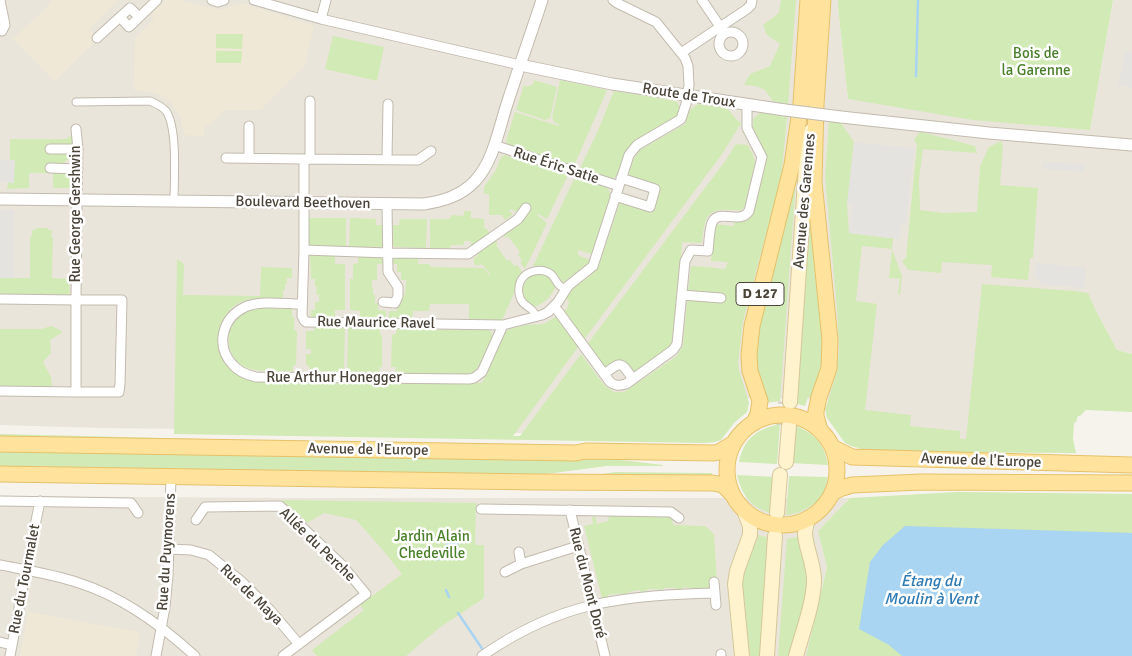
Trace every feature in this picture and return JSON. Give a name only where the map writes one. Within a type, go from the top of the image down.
[{"type":"main road","name":"Avenue des Garennes","points":[[788,402],[807,152],[809,103],[808,0]]},
{"type":"main road","name":"Avenue des Garennes","points":[[809,103],[822,0]]},
{"type":"main road","name":"D 127","points":[[754,423],[760,401],[750,371],[749,355],[752,326],[809,103]]},
{"type":"main road","name":"D 127","points":[[809,103],[814,182],[830,340],[829,368],[816,412],[820,430]]},
{"type":"main road","points":[[776,415],[788,415],[805,420],[820,430],[832,447],[837,471],[832,493],[818,512],[790,525],[770,524],[744,510],[732,494],[728,482],[727,469],[728,456],[742,432],[764,418],[776,415]]},
{"type":"main road","points":[[779,513],[786,426]]},
{"type":"main road","name":"Avenue de l'Europe","points":[[0,444],[714,454],[734,443]]},
{"type":"main road","name":"Avenue de l'Europe","points":[[832,447],[852,457],[1132,465]]},
{"type":"main road","name":"Avenue de l'Europe","points":[[0,474],[714,483],[723,485],[732,494]]},
{"type":"main road","name":"Avenue de l'Europe","points":[[832,493],[852,485],[921,482],[1132,483]]},
{"type":"main road","points":[[742,656],[735,584],[737,571],[750,535],[750,526],[744,510]]},
{"type":"main road","points":[[796,656],[814,582],[805,537],[808,518]]},
{"type":"main road","points":[[767,656],[778,536],[771,656]]},
{"type":"street","points":[[0,0],[5,25],[2,31]]},
{"type":"street","points":[[120,18],[129,27],[158,0]]},
{"type":"street","points":[[212,0],[218,2],[224,0]]},
{"type":"street","name":"Route de Troux","points":[[254,0],[321,19],[520,65],[612,84],[747,105],[841,117],[989,133],[1132,145]]},
{"type":"street","points":[[321,19],[326,0]]},
{"type":"street","name":"Boulevard Beethoven","points":[[0,200],[387,204],[440,202],[465,190],[476,180],[490,159],[542,0]]},
{"type":"street","name":"Rue Maurice Ravel","points":[[310,101],[304,203],[302,304],[302,318],[306,322],[503,325],[536,317],[548,312],[558,302],[566,288],[593,266],[632,149],[678,122],[681,118],[687,96],[688,66],[681,53],[656,22],[614,0]]},
{"type":"street","points":[[702,0],[722,30]]},
{"type":"street","points":[[681,53],[722,30],[750,6],[752,0]]},
{"type":"street","points":[[98,38],[130,8],[139,17]]},
{"type":"street","points":[[76,102],[150,101],[164,108],[172,124],[174,202]]},
{"type":"street","points":[[387,159],[388,104]]},
{"type":"street","points":[[553,307],[614,385],[626,384],[674,350],[677,344],[685,261],[690,250],[708,251],[711,225],[718,217],[738,218],[744,216],[749,211],[762,157],[747,128],[747,105]]},
{"type":"street","points":[[249,126],[249,158]]},
{"type":"street","name":"Rue George Gershwin","points":[[76,128],[78,149],[76,392]]},
{"type":"street","name":"Rue Éric Satie","points":[[494,145],[620,182]]},
{"type":"street","points":[[50,149],[78,149]]},
{"type":"street","points":[[226,158],[418,160],[431,151]]},
{"type":"street","points":[[50,168],[78,169]]},
{"type":"street","points":[[616,196],[650,207],[655,189],[620,182]]},
{"type":"street","points":[[382,302],[395,303],[398,296],[398,287],[388,272],[387,204]]},
{"type":"street","points":[[304,250],[468,254],[518,219],[526,208]]},
{"type":"street","points":[[536,317],[533,310],[525,305],[519,295],[519,286],[522,278],[535,270],[544,271],[554,277],[558,285],[566,288]]},
{"type":"street","points":[[682,295],[721,298]]},
{"type":"street","points":[[0,299],[122,300],[120,384],[118,392],[0,391]]},
{"type":"street","name":"Rue Arthur Honegger","points":[[302,304],[256,303],[231,316],[223,333],[223,342],[224,351],[233,365],[240,371],[256,377],[469,379],[482,372],[503,325]]},
{"type":"street","points":[[604,374],[620,364],[623,365],[633,378]]},
{"type":"street","name":"Rue du Puymorens","points":[[156,656],[168,576],[171,477]]},
{"type":"street","points":[[0,501],[132,503],[138,513]]},
{"type":"street","name":"Rue du Tourmalet","points":[[10,656],[40,501]]},
{"type":"street","name":"Allée du Perche","points":[[196,520],[205,507],[280,506],[342,565],[366,594],[282,656]]},
{"type":"street","points":[[482,509],[672,512],[679,518]]},
{"type":"street","name":"Rue du Mont Doré","points":[[570,510],[605,656]]},
{"type":"street","points":[[505,572],[521,564],[578,546]]},
{"type":"street","name":"Rue de Maya","points":[[169,549],[191,550],[208,555],[247,587],[270,610],[298,644]]},
{"type":"street","points":[[519,552],[521,564]]},
{"type":"street","points":[[0,565],[55,576],[107,594],[130,606],[170,633],[195,656]]},
{"type":"street","points":[[714,582],[716,605]]},
{"type":"street","points":[[482,656],[505,641],[531,628],[559,616],[593,605],[644,597],[715,593]]},
{"type":"street","points":[[0,642],[12,645]]},
{"type":"shaded area","points":[[0,0],[838,0],[848,99],[1090,130],[1113,0],[1132,0],[1132,354],[1117,350],[1095,309],[1059,447],[881,441],[840,400],[734,398],[699,435],[101,428],[0,425]]},
{"type":"shaded area","points":[[51,0],[119,0],[89,29],[98,39],[55,82],[13,39],[49,5]]},
{"type":"shaded area","points":[[165,0],[178,0],[218,10],[241,3],[314,26],[304,67],[261,110],[225,110],[209,125],[204,126],[204,137],[184,135],[181,119],[171,103],[162,96],[151,92],[134,90],[135,38],[154,19],[151,14]]},
{"type":"shaded area","points":[[1126,50],[1132,52],[1132,89],[1118,85]]},
{"type":"shaded area","points":[[854,142],[914,148],[906,225],[901,224],[900,239],[849,233],[853,206],[847,205]]},
{"type":"shaded area","points":[[0,160],[15,160],[14,183],[0,182]]},
{"type":"shaded area","points":[[1043,162],[1085,164],[1084,172],[1043,169]]},
{"type":"shaded area","points":[[0,210],[14,210],[14,278],[0,278]]},
{"type":"shaded area","points":[[1036,263],[1086,267],[1084,288],[1040,284],[1040,279],[1035,278]]},
{"type":"shaded area","points":[[0,496],[850,498],[818,531],[827,566],[806,656],[0,656]]},
{"type":"shaded area","points":[[28,612],[140,632],[136,656],[20,656]]},
{"type":"green space","points":[[781,0],[796,0],[788,105],[773,101],[765,90],[756,86],[744,85],[750,74],[770,66],[780,44],[767,35],[763,25],[779,13]]},
{"type":"green space","name":"Bois de la Garenne","points":[[838,0],[1113,0],[1090,130],[973,120],[848,99]]},
{"type":"green space","points":[[216,34],[243,34],[242,49],[216,48]]},
{"type":"green space","points":[[333,36],[384,47],[377,81],[325,69]]},
{"type":"green space","points":[[216,51],[242,51],[241,63],[216,63]]},
{"type":"green space","points":[[534,80],[557,87],[550,118],[545,120],[516,110],[524,85],[527,87],[533,84]]},
{"type":"green space","points":[[560,80],[607,90],[574,166],[508,146],[506,141],[515,112],[559,126],[552,118]]},
{"type":"green space","points":[[614,91],[676,101],[681,110],[675,118],[633,143],[617,176],[609,178],[580,168]]},
{"type":"green space","points":[[698,104],[727,108],[741,123],[722,154],[583,341],[562,311],[567,309],[569,301],[566,298],[570,291],[591,275],[599,265],[620,202],[642,210],[652,211],[660,187],[628,177],[633,160],[640,150],[685,124],[690,110]]},
{"type":"green space","points":[[761,112],[787,117],[782,170],[743,321],[738,362],[749,403],[747,412],[734,423],[721,440],[704,443],[174,434],[177,259],[184,264],[183,295],[260,296],[261,267],[292,268],[292,278],[287,278],[285,290],[283,290],[283,299],[256,298],[246,300],[233,307],[226,314],[222,323],[218,342],[223,360],[232,371],[250,379],[257,381],[429,384],[482,383],[505,332],[527,325],[544,324],[557,316],[578,347],[513,436],[520,436],[581,354],[604,385],[614,392],[624,392],[677,356],[683,345],[687,302],[691,300],[688,291],[691,266],[725,269],[728,262],[711,261],[713,228],[715,224],[733,226],[736,221],[748,212],[767,157],[753,127],[753,119]]},
{"type":"green space","points":[[829,121],[841,123],[854,142],[847,205],[849,233],[889,238],[894,232],[892,249],[862,246],[856,301],[877,304],[865,410],[911,415],[910,426],[960,431],[960,439],[966,439],[982,284],[1088,293],[1117,350],[1132,354],[1132,412],[1086,410],[1078,416],[1074,423],[1073,439],[1076,453],[907,452],[866,450],[845,443],[827,418],[825,409],[837,370],[839,350],[825,176]]},
{"type":"green space","points":[[920,132],[975,146],[977,153],[923,149],[919,180],[920,210],[943,213],[977,212],[980,166],[989,147],[1001,141],[1003,147],[1000,185],[1038,188],[1033,258],[1030,258],[1028,280],[991,277],[992,265],[942,262],[941,273],[908,270],[902,261],[906,258],[917,145],[914,140]]},
{"type":"green space","points":[[72,134],[81,143],[60,152],[73,155],[61,165],[73,173],[75,188],[53,188],[53,173],[29,173],[29,188],[7,189],[8,182],[14,183],[14,160],[10,160],[10,139],[67,139]]},
{"type":"green space","points":[[736,144],[748,145],[755,162],[745,206],[741,210],[714,211],[705,222],[702,242],[682,242],[673,344],[636,372],[630,370],[623,361],[619,360],[604,368],[586,346],[726,160]]},
{"type":"green space","points":[[505,155],[568,175],[547,219],[537,215],[547,223],[525,269],[520,262],[522,261],[518,254],[520,252],[508,236],[506,238],[502,232],[520,219],[523,221],[530,210],[523,206],[518,213],[511,209],[509,211],[513,214],[505,220],[502,215],[489,215],[489,194],[484,194],[484,187],[496,170],[501,157]]},
{"type":"green space","points":[[797,165],[780,401],[766,403],[754,363],[759,321]]},
{"type":"green space","points":[[809,167],[828,337],[815,398],[808,397],[805,406],[794,403]]},
{"type":"green space","points":[[575,177],[606,187],[611,195],[592,254],[578,250],[578,255],[590,260],[589,263],[562,283],[557,275],[550,270],[533,266]]},
{"type":"green space","points":[[464,211],[471,211],[471,218],[484,219],[484,228],[490,234],[477,241],[471,248],[471,241],[464,241],[464,245],[451,245],[450,248],[430,248],[430,219],[450,219],[451,215],[464,216]]},
{"type":"green space","points":[[307,218],[346,218],[346,247],[313,247],[307,243]]},
{"type":"green space","points":[[350,218],[376,219],[376,225],[383,225],[383,246],[349,247]]},
{"type":"green space","points":[[400,219],[427,219],[426,248],[396,247],[393,245],[393,225],[399,225]]},
{"type":"green space","points":[[36,228],[52,230],[52,278],[69,279],[70,296],[0,297],[0,278],[30,278],[30,237],[32,236],[32,230]]},
{"type":"green space","points":[[494,238],[498,244],[496,245],[507,261],[510,260],[514,266],[517,265],[523,273],[517,281],[515,291],[502,320],[469,320],[469,304],[430,304],[429,311],[413,311],[412,319],[389,319],[389,311],[397,311],[397,303],[402,303],[402,296],[405,295],[406,280],[401,280],[401,272],[397,272],[397,264],[393,264],[393,256],[418,256],[418,264],[430,264],[430,267],[484,268],[489,275],[482,264],[474,265],[474,257],[477,257],[478,250]]},
{"type":"green space","points":[[892,249],[902,276],[900,295],[898,294],[900,279],[889,278]]},
{"type":"green space","points":[[310,255],[335,256],[335,264],[345,264],[345,310],[335,310],[335,318],[311,318],[311,310],[315,310],[315,302],[319,302],[319,295],[316,294],[315,279],[311,279]]},
{"type":"green space","points":[[358,256],[383,256],[383,264],[377,264],[377,280],[372,280],[372,287],[375,303],[378,303],[378,310],[386,311],[386,319],[360,318],[360,311],[350,310],[350,279],[353,279],[353,264],[358,263]]},
{"type":"green space","points":[[539,273],[550,276],[556,286],[547,299],[534,307],[524,301],[523,287],[530,277]]},
{"type":"green space","points":[[260,308],[292,309],[294,330],[297,331],[296,365],[293,365],[293,371],[254,370],[243,366],[232,355],[228,340],[231,326],[235,319],[241,314]]},
{"type":"green space","points":[[52,326],[63,332],[50,340],[51,353],[43,362],[51,377],[52,388],[0,387],[0,329],[41,329]]},
{"type":"green space","points":[[315,327],[345,327],[344,372],[309,371],[309,366],[306,365],[306,354],[311,354],[311,349],[306,349],[306,331],[314,331]]},
{"type":"green space","points":[[348,328],[380,328],[380,334],[382,335],[382,367],[380,367],[379,373],[347,372]]},
{"type":"green space","points":[[397,328],[488,330],[492,333],[492,337],[474,372],[465,375],[395,373],[396,367],[391,367],[392,335],[396,334]]},
{"type":"green space","points":[[780,424],[777,464],[739,462],[744,447],[753,436],[758,432]]},
{"type":"green space","points":[[792,425],[806,431],[817,439],[824,450],[828,465],[790,463]]},
{"type":"green space","points":[[0,434],[244,440],[713,448],[0,440]]},
{"type":"green space","points":[[0,447],[595,457],[663,466],[607,466],[546,474],[508,474],[0,466]]},
{"type":"green space","points":[[615,472],[712,473],[712,478],[595,475]]},
{"type":"green space","points":[[737,475],[777,477],[773,514],[754,505],[745,496]]},
{"type":"green space","points":[[789,476],[828,477],[825,489],[814,504],[798,513],[786,515]]},
{"type":"green space","name":"Étang du Moulin à Vent","points":[[958,492],[1132,494],[1132,656],[806,656],[827,567],[818,531],[850,498]]},
{"type":"green space","name":"Jardin Alain Chedeville","points":[[281,500],[476,503],[475,545],[484,545],[484,598],[439,628],[406,656],[317,656],[312,650],[364,610],[360,605],[402,574],[356,520],[324,513],[307,523]]},
{"type":"green space","points":[[595,516],[597,524],[608,521],[609,516],[672,517],[673,525],[705,526],[714,534],[717,581],[711,582],[709,590],[683,587],[683,589],[647,589],[647,591],[640,592],[640,590],[628,592],[628,594],[608,595],[608,597],[602,598],[584,526],[593,524],[592,517]]},
{"type":"green space","points":[[758,535],[771,538],[764,656],[747,656],[740,588],[743,569],[753,542],[757,542]]},
{"type":"green space","points":[[801,536],[810,586],[792,656],[778,656],[787,539]]},
{"type":"water","name":"Étang du Moulin à Vent","points":[[905,526],[1132,533],[1132,656],[902,656],[889,645],[859,629],[870,562],[883,545]]},
{"type":"water","points":[[450,537],[460,541],[454,556],[436,561]]},
{"type":"waterway","points":[[916,76],[918,0]]},
{"type":"waterway","points":[[446,590],[449,597]]},
{"type":"waterway","points":[[458,613],[483,650]]},
{"type":"tunnel","points":[[783,425],[785,402]]},
{"type":"tunnel","points":[[775,536],[777,513]]}]
